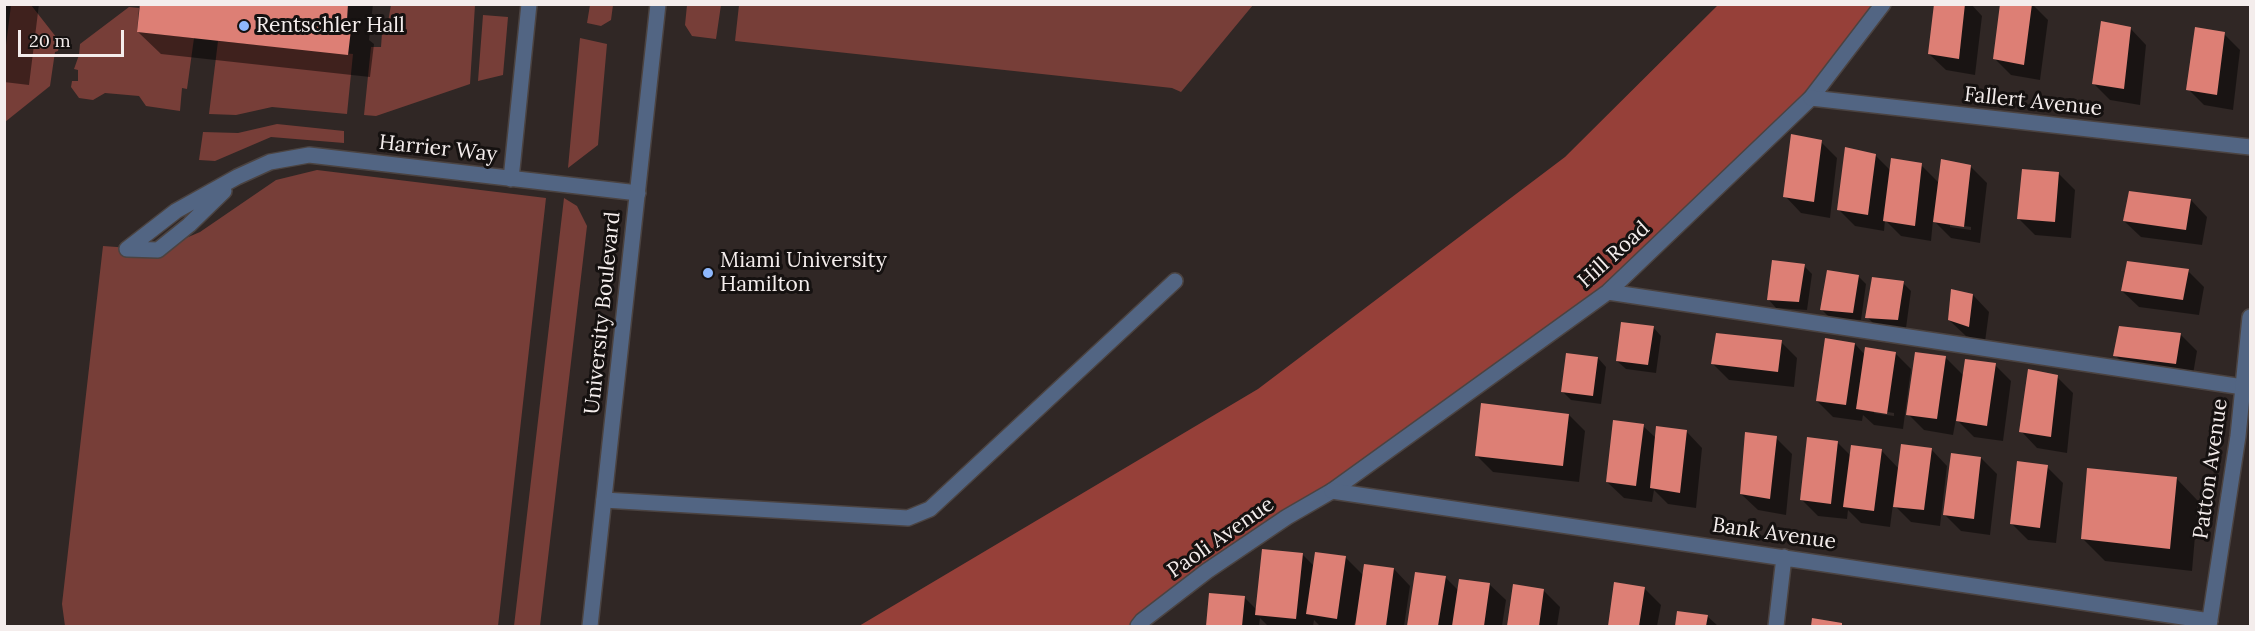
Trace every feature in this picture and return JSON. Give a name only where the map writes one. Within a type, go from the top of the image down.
[{"type":"street","points":[[511,178],[529,4]]},
{"type":"street","name":"University Boulevard","points":[[590,627],[658,4]]},
{"type":"street","name":"Hill Road","points":[[1332,490],[1608,292],[1811,98],[1883,4]]},
{"type":"street","name":"Fallert Avenue","points":[[1811,98],[2250,147]]},
{"type":"street","name":"Harrier Way","points":[[237,177],[189,225],[158,250],[127,249],[176,211],[237,177],[270,162],[309,156],[638,193]]},
{"type":"street","points":[[604,500],[908,518],[930,509],[1175,281]]},
{"type":"street","points":[[1608,292],[2243,387]]},
{"type":"street","name":"Patton Avenue","points":[[2209,624],[2244,437],[2243,387],[2250,317]]},
{"type":"street","name":"Bank Avenue","points":[[1332,490],[1784,557],[2209,624]]},
{"type":"street","name":"Paoli Avenue","points":[[1138,627],[1142,621],[1207,571],[1287,517],[1332,490]]},
{"type":"street","points":[[1776,627],[1784,557]]},
{"type":"shaded area","points":[[739,4],[1253,5],[1181,92],[1172,88],[735,41]]},
{"type":"shaded area","points":[[11,5],[31,5],[60,42],[58,51],[55,52],[50,86],[5,122],[4,61]]},
{"type":"shaded area","points":[[391,5],[475,5],[470,84],[376,116],[364,115],[371,47],[381,47],[382,33],[391,32],[388,22]]},
{"type":"shaded area","points":[[590,5],[613,5],[611,20],[601,26],[587,23]]},
{"type":"shaded area","points":[[687,5],[721,5],[716,39],[692,36],[685,25]]},
{"type":"shaded area","points":[[1718,5],[1883,5],[1811,98],[1608,292],[1138,626],[859,626],[1258,389],[1565,157]]},
{"type":"shaded area","points":[[129,7],[139,8],[137,32],[194,38],[187,89],[182,88],[180,111],[146,106],[139,96],[105,93],[93,100],[79,98],[71,87],[72,81],[78,81],[78,70],[74,69],[80,44]]},
{"type":"shaded area","points":[[483,15],[508,17],[503,75],[478,81]]},
{"type":"shaded area","points":[[580,38],[607,44],[598,145],[568,168]]},
{"type":"shaded area","points":[[218,41],[353,54],[347,114],[272,107],[236,115],[209,114]]},
{"type":"shaded area","points":[[277,124],[344,131],[344,143],[271,137],[215,161],[199,160],[203,132],[238,133]]},
{"type":"shaded area","points":[[317,170],[546,198],[498,626],[65,626],[62,604],[103,246],[158,250],[200,232],[276,180]]},
{"type":"shaded area","points":[[564,198],[577,206],[587,226],[540,626],[514,626]]},
{"type":"building","name":"Rentschler Hall","points":[[140,4],[348,4],[347,20],[352,21],[348,55],[137,32]]},
{"type":"building","points":[[1934,4],[1965,4],[1959,59],[1928,54]]},
{"type":"building","points":[[2000,4],[2032,4],[2024,65],[1993,59]]},
{"type":"building","points":[[2101,21],[2131,27],[2124,89],[2092,84]]},
{"type":"building","points":[[2195,27],[2225,32],[2217,95],[2186,90]]},
{"type":"building","points":[[1791,134],[1822,140],[1814,202],[1783,197]]},
{"type":"building","points":[[1845,147],[1876,154],[1868,215],[1837,210]]},
{"type":"building","points":[[1891,158],[1922,163],[1915,226],[1883,221]]},
{"type":"building","points":[[1941,159],[1971,165],[1964,227],[1933,222]]},
{"type":"building","points":[[2022,169],[2059,172],[2055,222],[2017,219]]},
{"type":"building","points":[[2129,191],[2191,199],[2186,230],[2123,221]]},
{"type":"building","points":[[1772,260],[1805,264],[1799,302],[1767,300]]},
{"type":"building","points":[[2127,261],[2189,269],[2183,300],[2121,291]]},
{"type":"building","points":[[1827,270],[1859,275],[1853,313],[1820,310]]},
{"type":"building","points":[[1872,277],[1904,281],[1898,320],[1865,318]]},
{"type":"building","points":[[1951,289],[1973,294],[1969,327],[1948,320]]},
{"type":"building","points":[[1621,322],[1654,326],[1648,365],[1616,361]]},
{"type":"building","points":[[2119,326],[2181,333],[2176,364],[2113,356]]},
{"type":"building","points":[[1716,333],[1782,340],[1778,372],[1711,364]]},
{"type":"building","points":[[1825,338],[1855,343],[1846,405],[1816,401]]},
{"type":"building","points":[[1865,347],[1896,352],[1887,414],[1856,409]]},
{"type":"building","points":[[1915,352],[1946,356],[1937,419],[1906,415]]},
{"type":"building","points":[[1566,353],[1598,357],[1593,396],[1561,392]]},
{"type":"building","points":[[1965,359],[1996,363],[1987,426],[1956,421]]},
{"type":"building","points":[[2028,369],[2058,375],[2051,437],[2019,432]]},
{"type":"building","points":[[1481,403],[1569,414],[1563,466],[1475,456]]},
{"type":"building","points":[[1613,420],[1644,424],[1636,486],[1606,482]]},
{"type":"building","points":[[1656,426],[1687,430],[1680,493],[1650,488]]},
{"type":"building","points":[[1745,432],[1777,436],[1770,499],[1740,494]]},
{"type":"building","points":[[1807,437],[1838,441],[1831,504],[1800,500]]},
{"type":"building","points":[[1901,444],[1932,448],[1924,510],[1893,507]]},
{"type":"building","points":[[1851,445],[1882,449],[1874,511],[1843,507]]},
{"type":"building","points":[[1951,453],[1981,457],[1974,519],[1943,515]]},
{"type":"building","points":[[2017,461],[2048,465],[2040,528],[2010,524]]},
{"type":"building","points":[[2087,468],[2177,477],[2170,549],[2081,539]]},
{"type":"building","points":[[1262,549],[1303,553],[1296,619],[1255,615]]},
{"type":"building","points":[[1315,552],[1346,556],[1337,619],[1306,614]]},
{"type":"building","points":[[1364,564],[1394,568],[1386,626],[1355,626]]},
{"type":"building","points":[[1415,572],[1446,576],[1438,626],[1407,626]]},
{"type":"building","points":[[1459,579],[1490,583],[1484,626],[1452,626]]},
{"type":"building","points":[[1614,582],[1645,587],[1639,626],[1608,626]]},
{"type":"building","points":[[1513,584],[1544,589],[1539,626],[1507,626]]},
{"type":"building","points":[[1209,593],[1245,596],[1242,626],[1206,626]]},
{"type":"building","points":[[1677,611],[1708,615],[1706,626],[1675,626]]},
{"type":"building","points":[[1812,618],[1842,623],[1842,626],[1811,626]]},
{"type":"place","name":"Rentschler Hall","points":[[244,26]]},
{"type":"place","name":"Miami University Hamilton","points":[[708,273]]}]
